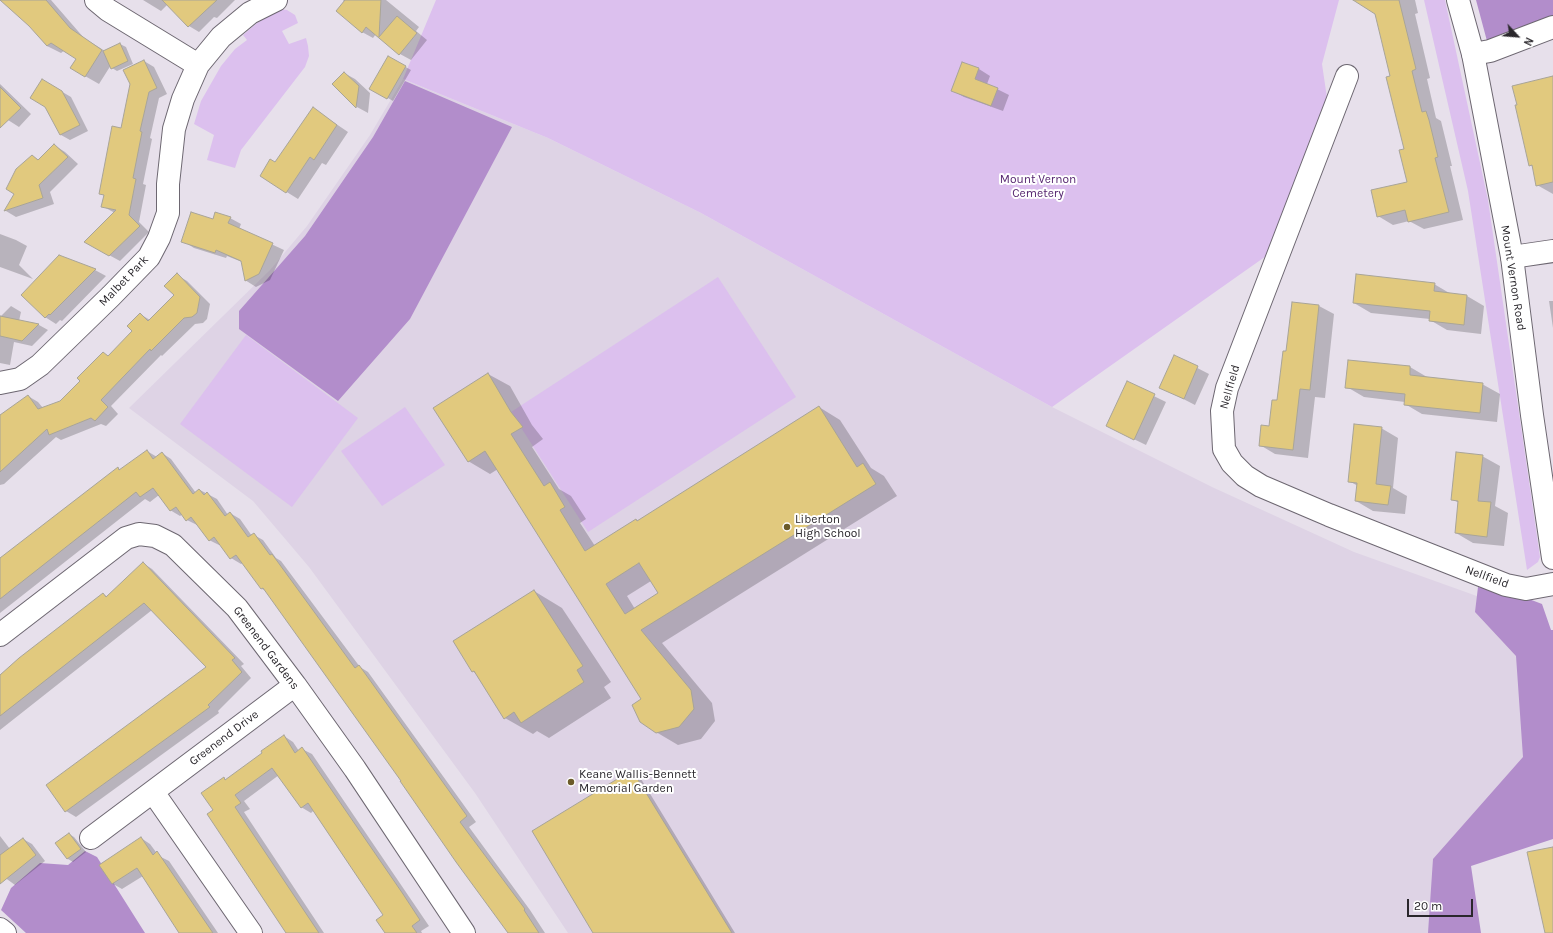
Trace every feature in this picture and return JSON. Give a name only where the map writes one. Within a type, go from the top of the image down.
[{"type":"street","points":[[96,0],[108,10],[198,65]]},
{"type":"street","name":"Malbet Park","points":[[0,383],[20,379],[40,366],[149,257],[160,238],[168,213],[168,184],[174,129],[183,99],[198,65],[221,37],[250,13],[276,0]]},
{"type":"street","name":"Mount Vernon Road","points":[[1458,0],[1473,54],[1512,257],[1532,415],[1553,558]]},
{"type":"street","points":[[1473,54],[1490,51],[1553,27]]},
{"type":"street","name":"Nellfield","points":[[1347,76],[1227,388],[1222,411],[1224,449],[1232,463],[1245,476],[1262,486],[1328,515],[1506,585],[1526,589],[1553,584]]},
{"type":"street","points":[[1512,257],[1553,251]]},
{"type":"street","name":"Greenend Gardens","points":[[0,635],[126,538],[139,534],[156,536],[173,545],[238,608],[355,770],[464,933]]},
{"type":"street","name":"Greenend Drive","points":[[91,838],[295,685]]},
{"type":"street","points":[[153,792],[251,933]]},
{"type":"street","points":[[0,929],[5,933]]},
{"type":"shaded area","points":[[1476,0],[1553,0],[1553,16],[1487,41]]},
{"type":"shaded area","name":"Liberton High School","points":[[403,79],[548,138],[701,213],[1052,407],[1212,487],[1354,552],[1527,614],[1553,794],[1450,867],[1463,933],[568,933],[475,793],[309,567],[253,501],[129,408],[270,270],[307,226],[370,135]]},
{"type":"shaded area","points":[[405,81],[512,127],[410,319],[338,401],[239,329],[239,311],[305,236],[373,137]]},
{"type":"shaded area","points":[[1478,587],[1521,596],[1542,604],[1551,630],[1553,630],[1553,839],[1471,866],[1481,933],[1428,933],[1433,859],[1523,757],[1516,656],[1475,612]]},
{"type":"shaded area","points":[[85,851],[97,857],[145,933],[26,933],[1,910],[11,888],[40,863],[68,865]]},
{"type":"green space","name":"Mount Vernon Cemetery","points":[[436,0],[1339,0],[1322,64],[1327,98],[1269,254],[1052,407],[701,213],[548,138],[403,79]]},
{"type":"green space","points":[[1424,0],[1445,0],[1488,200],[1540,557],[1538,562],[1527,570],[1468,191]]},
{"type":"green space","points":[[278,9],[287,10],[295,15],[298,23],[282,31],[289,44],[306,38],[309,56],[305,67],[241,150],[235,168],[207,160],[214,135],[194,124],[201,101],[221,66],[235,49],[247,40],[243,35],[257,23]]},
{"type":"green space","points":[[718,277],[796,397],[588,532],[511,412]]},
{"type":"green space","points":[[246,335],[358,418],[292,507],[180,424]]},
{"type":"green space","points":[[405,407],[445,465],[382,506],[341,451]]},
{"type":"building","points":[[0,0],[46,0],[70,28],[102,50],[85,77],[70,68],[76,59],[51,43],[47,46],[29,26]]},
{"type":"building","points":[[162,0],[217,0],[188,27]]},
{"type":"building","points":[[345,0],[381,0],[379,37],[397,16],[417,33],[399,55],[366,27],[362,33],[336,11]]},
{"type":"building","points":[[1353,0],[1399,0],[1416,69],[1412,71],[1422,112],[1426,111],[1429,120],[1438,157],[1435,158],[1449,212],[1408,222],[1405,210],[1377,217],[1371,190],[1407,182],[1399,150],[1404,149],[1386,77],[1390,76],[1375,14]]},
{"type":"building","points":[[120,43],[128,61],[111,69],[103,51]]},
{"type":"building","points":[[388,56],[406,66],[387,99],[369,89]]},
{"type":"building","points":[[144,60],[157,88],[149,92],[140,131],[142,132],[133,178],[136,179],[129,215],[140,226],[109,256],[84,242],[116,210],[101,207],[104,195],[99,194],[112,126],[121,128],[130,84],[123,70]]},
{"type":"building","points":[[962,62],[979,68],[975,79],[998,88],[991,106],[951,91]]},
{"type":"building","points":[[344,72],[359,86],[356,108],[332,84]]},
{"type":"building","points":[[1553,76],[1553,182],[1536,186],[1532,165],[1529,166],[1512,86]]},
{"type":"building","points":[[42,79],[62,91],[80,125],[60,135],[45,107],[30,98]]},
{"type":"building","points":[[0,87],[21,108],[0,128]]},
{"type":"building","points":[[313,107],[337,125],[314,160],[310,157],[286,193],[260,176],[270,159],[275,162]]},
{"type":"building","points":[[54,144],[68,157],[39,185],[43,198],[4,211],[14,194],[6,189],[16,169],[32,155],[38,160]]},
{"type":"building","points":[[191,212],[213,219],[215,212],[231,217],[228,223],[273,243],[259,274],[245,281],[241,261],[216,250],[215,253],[181,242]]},
{"type":"building","points":[[59,255],[96,269],[50,315],[49,314],[45,318],[21,295]]},
{"type":"building","points":[[177,273],[200,297],[197,313],[192,317],[184,318],[151,351],[150,349],[101,400],[108,407],[95,421],[91,418],[49,435],[47,429],[0,472],[0,415],[28,395],[38,409],[60,401],[80,381],[77,378],[103,352],[108,356],[132,331],[127,326],[140,313],[148,321],[174,295],[164,286]]},
{"type":"building","points":[[1356,274],[1435,283],[1434,291],[1467,295],[1464,325],[1429,321],[1430,311],[1353,303]]},
{"type":"building","points":[[1292,302],[1319,305],[1310,390],[1300,389],[1293,450],[1259,446],[1261,425],[1269,426],[1272,400],[1277,400],[1283,351],[1286,351]]},
{"type":"building","points":[[0,316],[39,324],[22,341],[0,336]]},
{"type":"building","points":[[1174,355],[1198,366],[1184,399],[1159,388]]},
{"type":"building","points":[[1348,360],[1410,366],[1410,375],[1483,383],[1480,413],[1404,405],[1405,394],[1345,388]]},
{"type":"building","points":[[488,373],[511,412],[523,427],[511,434],[544,486],[550,482],[565,507],[560,510],[585,551],[636,519],[637,521],[819,406],[857,467],[863,463],[876,484],[641,630],[691,690],[694,709],[679,727],[656,733],[640,722],[632,705],[641,699],[485,451],[468,462],[433,408]],"holes":[[[639,563],[658,593],[625,614],[606,584]]]},
{"type":"building","points":[[1127,381],[1155,394],[1134,440],[1106,426]]},
{"type":"building","points":[[1354,424],[1382,427],[1376,484],[1391,486],[1388,505],[1355,501],[1357,483],[1348,482]]},
{"type":"building","points":[[147,450],[153,459],[162,452],[193,494],[199,489],[204,495],[207,492],[225,516],[230,512],[248,537],[254,533],[270,555],[272,554],[355,668],[359,665],[467,816],[460,822],[525,909],[524,910],[539,933],[508,933],[456,862],[401,781],[263,588],[261,589],[236,555],[230,559],[214,537],[209,541],[191,517],[186,521],[176,507],[170,511],[153,488],[140,497],[136,492],[0,599],[0,558],[118,467],[119,470]]},
{"type":"building","points":[[1456,452],[1483,455],[1478,501],[1491,502],[1487,537],[1455,533],[1458,501],[1451,500]]},
{"type":"building","points":[[143,562],[235,658],[232,660],[242,672],[208,705],[210,707],[65,812],[46,785],[206,667],[144,603],[0,716],[0,675],[19,658],[103,593],[106,597]]},
{"type":"building","points":[[534,590],[583,666],[577,670],[584,682],[521,723],[514,712],[504,719],[453,641]]},
{"type":"building","points":[[284,735],[295,753],[302,747],[403,894],[420,920],[412,926],[417,933],[385,933],[376,920],[383,915],[308,803],[301,808],[272,768],[235,795],[241,803],[235,807],[319,933],[286,933],[207,814],[213,810],[201,793],[224,777],[225,780],[262,753],[261,751]]},
{"type":"building","points":[[632,770],[732,933],[593,933],[532,831]]},
{"type":"building","points":[[69,833],[81,849],[67,859],[55,843]]},
{"type":"building","points":[[141,837],[153,855],[157,851],[213,933],[179,933],[137,868],[112,884],[99,865]]},
{"type":"building","points":[[23,838],[36,855],[0,884],[0,855]]},
{"type":"building","points":[[1553,847],[1553,933],[1545,933],[1527,852]]},
{"type":"place","name":"Liberton High School","points":[[787,527]]},
{"type":"place","name":"Keane Wallis-Bennett Memorial Garden","points":[[571,782]]}]
